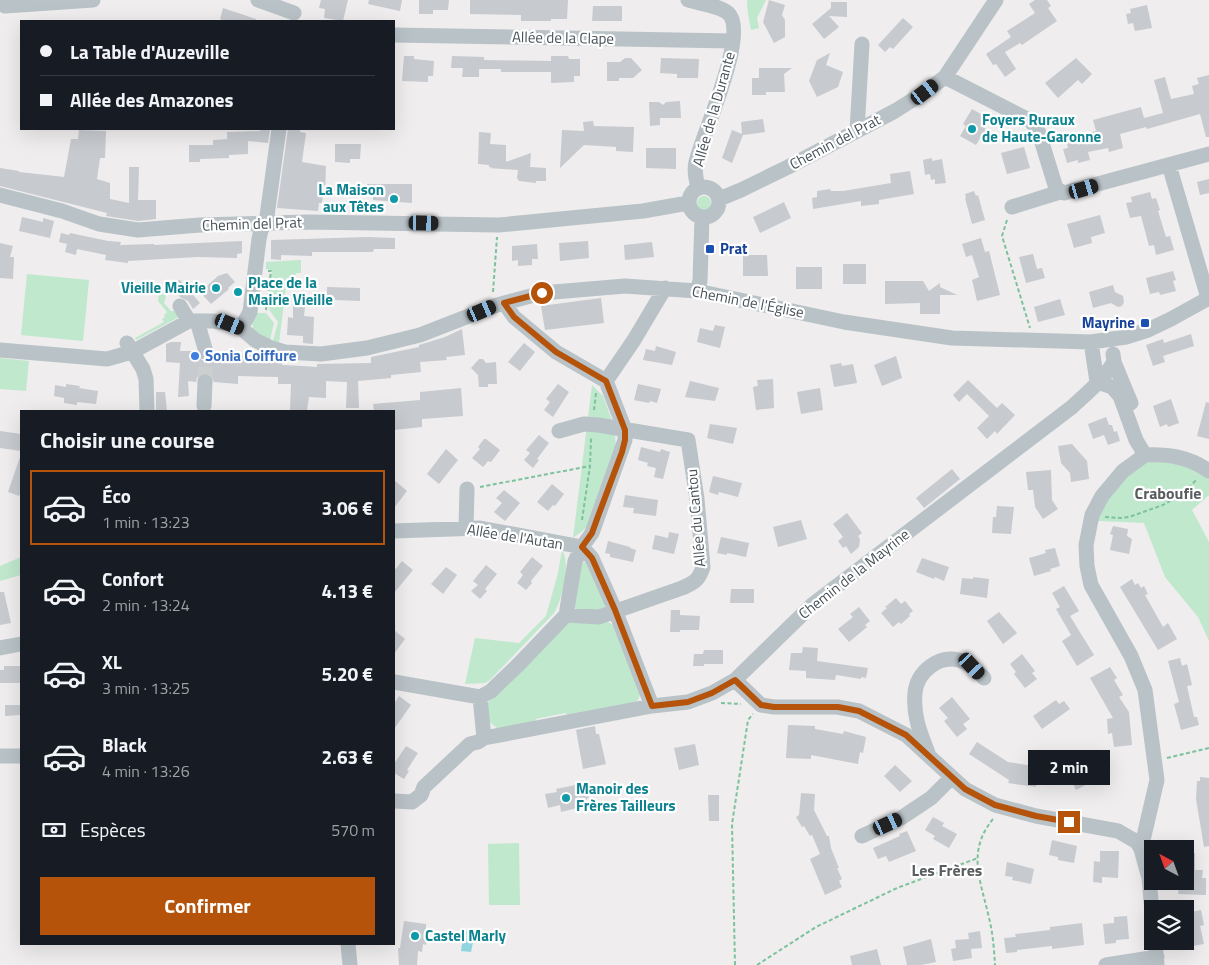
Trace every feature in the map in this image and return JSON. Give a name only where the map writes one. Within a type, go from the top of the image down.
[{"type":"street","points":[[0,4],[5,6],[92,0]]},
{"type":"street","points":[[258,0],[295,11]]},
{"type":"street","name":"Allée de la Durante","points":[[688,0],[719,8],[728,13],[733,22],[733,41],[719,97],[700,145],[696,163],[695,172],[698,188]]},
{"type":"street","name":"Chemin del Prat","points":[[719,199],[741,190],[857,131],[925,92],[945,77],[996,0]]},
{"type":"street","name":"Allée de la Clape","points":[[395,36],[733,41]]},
{"type":"street","points":[[857,131],[862,44]]},
{"type":"street","points":[[945,77],[1031,121],[1037,128],[1055,185],[1060,192]]},
{"type":"street","points":[[0,350],[107,359],[130,347],[193,321],[213,320],[241,328],[250,312],[259,239],[261,230],[266,223],[279,130]]},
{"type":"street","points":[[1012,207],[1060,192],[1068,193],[1209,154]]},
{"type":"street","points":[[1169,165],[1208,298]]},
{"type":"street","points":[[698,188],[713,190],[719,199],[716,212],[702,218],[693,213],[688,204],[692,192],[698,188]]},
{"type":"street","name":"Chemin del Prat","points":[[0,195],[62,211],[99,224],[138,230],[308,222],[498,225],[643,211],[688,204]]},
{"type":"street","points":[[697,291],[700,281],[702,218]]},
{"type":"street","name":"Chemin de l'Église","points":[[241,328],[254,340],[271,348],[285,352],[320,354],[367,348],[420,335],[501,304],[542,293],[625,286],[697,291],[844,322],[952,338],[1091,342],[1112,340],[1148,330],[1208,298]]},
{"type":"street","points":[[606,381],[666,288]]},
{"type":"street","points":[[395,682],[480,697],[491,691],[519,664],[566,615],[575,562],[582,547],[592,533],[622,452],[625,430],[606,381],[556,352],[501,304]]},
{"type":"street","points":[[180,306],[193,321],[206,352]]},
{"type":"street","points":[[1112,340],[1114,362],[1139,424],[1144,439],[1145,455]]},
{"type":"street","points":[[1091,342],[1097,382],[1112,387],[1120,396],[1136,440],[1145,455]]},
{"type":"street","points":[[130,347],[143,369],[146,379],[147,410]]},
{"type":"street","name":"Chemin de la Mayrine","points":[[395,801],[412,802],[470,744],[481,740],[652,706],[688,702],[712,693],[735,680],[812,605],[1072,407],[1097,382],[1105,377],[1114,362]]},
{"type":"street","points":[[204,406],[205,382]]},
{"type":"street","points":[[559,430],[592,424],[625,430]]},
{"type":"street","name":"Allée du Cantou","points":[[566,615],[599,616],[695,582],[703,568],[698,499],[688,440],[625,430]]},
{"type":"street","points":[[1141,849],[1157,780],[1144,690],[1131,656],[1091,585],[1086,566],[1086,545],[1092,516],[1102,496],[1123,471],[1145,455],[1164,454],[1184,458],[1208,470]]},
{"type":"street","points":[[466,528],[467,489]]},
{"type":"street","name":"Allée de l'Autan","points":[[395,531],[480,528],[582,547],[592,558],[615,610],[652,706]]},
{"type":"street","points":[[0,648],[20,644]]},
{"type":"street","points":[[930,757],[916,722],[915,691],[924,670],[942,660],[958,660],[972,666],[984,678]]},
{"type":"street","points":[[735,680],[761,705],[774,707],[838,707],[859,711],[906,735],[965,789],[995,805],[1036,816],[1118,831],[1137,842],[1141,849],[1149,878],[1151,900]]},
{"type":"street","points":[[480,697],[481,740]]},
{"type":"street","points":[[0,756],[20,756]]},
{"type":"street","points":[[862,836],[901,818],[924,803],[952,777]]},
{"type":"street","points":[[348,945],[350,965]]},
{"type":"street","points":[[1106,965],[1157,961]]},
{"type":"path","points":[[1012,207],[1002,236],[1032,335],[1041,336],[1041,342]]},
{"type":"path","points":[[498,225],[493,290],[501,304]]},
{"type":"path","points":[[581,522],[590,466],[596,393],[606,381]]},
{"type":"path","points":[[467,489],[590,466]]},
{"type":"path","points":[[1092,516],[1121,518],[1164,505],[1184,493],[1208,470]]},
{"type":"path","points":[[716,703],[761,705]]},
{"type":"path","points":[[735,965],[732,824],[748,720],[761,705]]},
{"type":"path","points":[[1154,760],[1209,748]]},
{"type":"path","points":[[995,805],[993,820],[988,825],[978,845],[978,881],[990,920],[996,965]]},
{"type":"path","points":[[756,965],[816,927],[897,888],[978,858]]},
{"type":"green space","points":[[747,0],[766,0],[757,18],[759,28],[751,30]]},
{"type":"green space","points":[[704,196],[709,198],[711,203],[709,208],[704,210],[699,208],[697,203],[699,198]]},
{"type":"green space","points":[[301,260],[301,273],[296,273],[295,277],[287,278],[279,343],[273,341],[278,322],[268,305],[272,270],[266,269],[266,262]]},
{"type":"green space","points":[[27,274],[89,280],[83,341],[21,335]]},
{"type":"green space","points":[[159,292],[164,293],[166,296],[164,303],[171,311],[176,311],[179,317],[136,340],[135,338],[164,322],[162,319],[167,312],[158,301]]},
{"type":"green space","points":[[255,313],[266,313],[274,323],[270,340],[254,331],[252,323]]},
{"type":"green space","points":[[0,358],[29,361],[26,391],[0,389]]},
{"type":"green space","points":[[592,385],[603,396],[614,426],[616,446],[590,525],[573,538]]},
{"type":"green space","points":[[1149,460],[1181,462],[1209,476],[1209,495],[1192,510],[1209,542],[1209,641],[1198,617],[1165,577],[1144,523],[1098,521],[1098,511],[1123,477]]},
{"type":"green space","points":[[562,550],[565,556],[566,572],[560,600],[554,613],[490,680],[485,683],[465,684],[475,638],[519,643],[546,616],[558,573]]},
{"type":"green space","points":[[20,557],[20,575],[0,581],[0,566]]},
{"type":"green space","points":[[586,562],[606,603],[599,613],[573,608],[578,565]]},
{"type":"green space","points":[[599,620],[608,622],[616,627],[641,690],[639,698],[633,705],[572,718],[565,713],[536,719],[533,725],[501,731],[487,720],[486,705],[489,701],[567,623]]},
{"type":"green space","points":[[519,843],[520,905],[489,905],[488,844]]},
{"type":"water","points":[[464,930],[475,932],[471,952],[461,951]]},
{"type":"building","points":[[321,0],[348,0],[343,20],[324,18],[325,9],[319,8]]},
{"type":"building","points":[[369,0],[402,0],[400,11],[368,4]]},
{"type":"building","points":[[419,0],[449,0],[448,10],[433,10],[433,14],[419,14]]},
{"type":"building","points":[[470,0],[568,0],[567,19],[521,21],[521,15],[470,14]]},
{"type":"building","points":[[769,0],[785,5],[782,15],[785,20],[785,37],[774,43],[763,22]]},
{"type":"building","points":[[1035,0],[1047,0],[1051,6],[1048,8],[1057,21],[1022,45],[1020,43],[1005,52],[1016,69],[1005,77],[996,64],[993,65],[986,54],[1011,37],[1007,31],[1035,13],[1029,4]]},
{"type":"building","points":[[831,2],[847,2],[847,17],[829,16],[839,27],[824,39],[812,24],[831,8]]},
{"type":"building","points":[[1147,5],[1152,28],[1135,31],[1133,23],[1128,24],[1126,14],[1131,13],[1130,9]]},
{"type":"building","points":[[593,6],[622,6],[622,21],[592,21]]},
{"type":"building","points":[[223,8],[256,20],[222,20],[220,19]]},
{"type":"building","points":[[903,18],[913,27],[893,49],[890,47],[885,52],[878,45]]},
{"type":"building","points":[[830,53],[826,65],[843,72],[838,87],[817,97],[809,81],[817,60]]},
{"type":"building","points":[[404,56],[414,56],[414,59],[434,61],[433,76],[428,76],[428,82],[402,81]]},
{"type":"building","points":[[452,56],[484,57],[484,60],[551,61],[551,56],[568,56],[569,59],[580,59],[580,76],[574,76],[574,82],[551,83],[551,72],[501,72],[501,69],[479,69],[479,77],[462,77],[463,68],[451,68]]},
{"type":"building","points":[[625,58],[631,58],[642,70],[633,78],[619,78],[619,81],[607,81],[607,62],[620,62]]},
{"type":"building","points":[[661,58],[699,59],[698,78],[677,78],[677,74],[660,73]]},
{"type":"building","points":[[1076,58],[1092,74],[1082,84],[1078,80],[1058,98],[1045,83]]},
{"type":"building","points":[[759,68],[792,68],[784,74],[785,92],[766,92],[766,95],[752,95],[752,78],[759,78]]},
{"type":"building","points":[[1209,75],[1209,137],[1206,137],[1200,114],[1147,129],[1146,127],[1120,134],[1123,148],[1109,152],[1108,148],[1088,152],[1090,160],[1078,163],[1078,160],[1067,163],[1063,149],[1068,148],[1066,139],[1096,131],[1093,120],[1141,107],[1144,118],[1163,113],[1154,80],[1165,77],[1171,99],[1194,94],[1192,86],[1199,84],[1197,78]]},
{"type":"building","points":[[680,101],[681,118],[660,118],[660,125],[650,126],[649,102],[659,102],[663,105],[666,102]]},
{"type":"building","name":"Foyers Ruraux de Haute-Garonne","points":[[972,109],[986,117],[980,126],[986,129],[976,145],[960,136],[966,126],[963,124]]},
{"type":"building","points":[[763,119],[765,132],[743,135],[732,163],[722,158],[732,130],[742,134],[741,122]]},
{"type":"building","points":[[593,121],[594,126],[634,127],[633,152],[616,151],[616,147],[584,145],[560,168],[562,130],[584,131],[583,122]]},
{"type":"building","points":[[79,130],[106,131],[105,158],[100,158],[97,179],[110,183],[110,199],[129,203],[129,167],[139,167],[138,200],[156,200],[156,219],[138,221],[106,216],[107,213],[0,186],[0,168],[64,177],[71,139],[78,139]]},
{"type":"building","points":[[270,130],[268,143],[248,141],[248,154],[229,155],[229,158],[200,159],[200,162],[189,162],[189,145],[213,145],[213,140],[227,139],[227,132]]},
{"type":"building","points":[[288,130],[300,130],[300,132],[306,133],[302,162],[326,166],[325,195],[323,194],[322,203],[319,203],[318,211],[277,208]]},
{"type":"building","points":[[479,132],[491,133],[490,144],[506,145],[506,162],[531,153],[530,167],[546,168],[546,181],[536,181],[536,183],[519,181],[517,178],[518,170],[489,168],[493,167],[478,164]]},
{"type":"building","points":[[335,144],[361,144],[360,159],[350,159],[350,163],[335,162]]},
{"type":"building","points":[[1024,147],[1030,168],[1007,174],[1001,153]]},
{"type":"building","points":[[646,148],[676,148],[676,169],[646,168]]},
{"type":"building","points":[[932,158],[932,161],[942,159],[946,183],[935,184],[935,179],[931,180],[930,174],[925,175],[923,160]]},
{"type":"building","points":[[910,171],[914,194],[879,200],[879,204],[861,206],[861,201],[813,209],[812,198],[817,197],[817,191],[830,189],[831,191],[843,191],[891,183],[890,174]]},
{"type":"building","points":[[1209,179],[1209,193],[1200,195],[1197,182]]},
{"type":"building","name":"La Maison aux Têtes","points":[[367,184],[412,184],[412,203],[373,200],[373,194],[367,194]]},
{"type":"building","points":[[974,191],[976,196],[978,195],[985,220],[972,224],[965,194]]},
{"type":"building","points":[[1150,192],[1152,199],[1156,198],[1166,237],[1170,236],[1174,250],[1156,255],[1154,245],[1149,246],[1141,216],[1130,218],[1126,203],[1132,202],[1131,197]]},
{"type":"building","points":[[784,202],[791,218],[760,233],[753,217]]},
{"type":"building","points":[[1100,215],[1105,233],[1091,237],[1092,243],[1074,248],[1067,224]]},
{"type":"building","points":[[22,217],[43,222],[43,218],[54,221],[50,238],[19,231]]},
{"type":"building","points":[[61,233],[121,242],[120,245],[242,241],[242,253],[237,254],[237,258],[197,257],[128,261],[128,263],[105,260],[106,255],[77,249],[76,255],[65,252],[67,244],[59,242]]},
{"type":"building","points":[[395,238],[395,249],[374,249],[373,252],[312,252],[312,256],[281,255],[281,260],[271,259],[271,240]]},
{"type":"building","points":[[981,238],[985,252],[989,251],[1000,295],[977,301],[972,280],[979,277],[972,255],[966,257],[962,244]]},
{"type":"building","points":[[588,241],[589,258],[560,261],[559,243]]},
{"type":"building","points":[[652,242],[654,257],[625,260],[624,245]]},
{"type":"building","points":[[0,243],[13,246],[10,257],[14,257],[13,279],[0,278]]},
{"type":"building","points":[[537,244],[538,259],[532,259],[532,265],[518,266],[518,260],[512,261],[512,246]]},
{"type":"building","points":[[1033,254],[1037,269],[1042,268],[1045,278],[1026,283],[1019,257]]},
{"type":"building","points":[[743,255],[767,255],[768,276],[743,276]]},
{"type":"building","points":[[843,264],[866,264],[866,284],[843,284]]},
{"type":"building","points":[[796,267],[822,267],[822,289],[796,289]]},
{"type":"building","points":[[1173,271],[1176,280],[1173,281],[1176,291],[1160,295],[1159,292],[1150,294],[1146,278]]},
{"type":"building","name":"Vieille Mairie","points":[[227,273],[235,282],[211,304],[200,292],[218,276]]},
{"type":"building","points":[[180,280],[200,303],[193,309],[188,301],[180,297],[166,281]]},
{"type":"building","points":[[885,281],[923,281],[929,291],[940,283],[940,287],[957,295],[940,295],[940,314],[920,314],[920,303],[885,304]]},
{"type":"building","points":[[1113,285],[1115,292],[1123,296],[1124,302],[1122,306],[1118,307],[1111,303],[1093,308],[1089,292]]},
{"type":"building","points":[[327,287],[360,288],[360,301],[327,298]]},
{"type":"building","points":[[601,298],[604,323],[545,330],[541,306]]},
{"type":"building","points":[[1060,299],[1065,315],[1038,322],[1034,307]]},
{"type":"building","points":[[293,306],[305,307],[304,316],[314,317],[313,344],[303,343],[303,336],[287,335],[288,317],[293,318]]},
{"type":"building","points":[[715,325],[725,327],[720,348],[697,342],[700,328],[713,331]]},
{"type":"building","points":[[462,329],[465,355],[446,357],[447,360],[420,362],[421,372],[391,375],[391,378],[358,381],[359,408],[346,408],[347,382],[326,381],[326,398],[309,397],[307,410],[290,410],[291,384],[278,384],[278,377],[238,376],[238,384],[214,382],[210,374],[205,373],[197,377],[196,382],[188,381],[189,396],[178,397],[180,363],[166,362],[166,344],[181,342],[180,351],[196,351],[199,358],[204,361],[212,359],[215,353],[274,358],[282,361],[282,365],[317,367],[317,364],[371,363],[371,357],[419,347],[419,345],[445,337]]},
{"type":"building","points":[[1191,334],[1194,346],[1163,356],[1165,362],[1153,366],[1146,345],[1163,339],[1164,343]]},
{"type":"building","points":[[524,343],[535,352],[520,371],[508,362]]},
{"type":"building","points":[[656,346],[676,352],[672,365],[643,360],[646,349],[655,351]]},
{"type":"building","points":[[896,356],[902,378],[882,386],[874,365]]},
{"type":"building","points":[[479,359],[483,359],[486,363],[496,362],[497,384],[479,387],[478,375],[471,368]]},
{"type":"building","points":[[841,363],[842,366],[853,364],[857,383],[834,387],[830,365]]},
{"type":"building","points":[[773,379],[774,408],[756,410],[753,387],[758,386],[757,380]]},
{"type":"building","points":[[968,380],[997,408],[1002,403],[1015,415],[997,434],[995,431],[987,439],[977,428],[989,416],[967,394],[959,402],[953,395]]},
{"type":"building","points":[[690,381],[719,388],[715,401],[685,397]]},
{"type":"building","points":[[66,384],[98,391],[96,404],[77,402],[77,405],[64,403],[64,398],[54,396],[55,385],[66,387]]},
{"type":"building","points":[[558,384],[569,392],[553,417],[544,410],[550,402],[546,399]]},
{"type":"building","points":[[638,384],[661,389],[657,403],[634,400]]},
{"type":"building","points":[[461,388],[463,416],[422,419],[422,427],[395,430],[395,410],[374,410],[373,404],[420,400],[420,392]]},
{"type":"building","points":[[820,388],[823,410],[801,414],[797,392]]},
{"type":"building","points":[[156,392],[165,392],[167,410],[156,410]]},
{"type":"building","points":[[1171,399],[1179,423],[1168,427],[1167,424],[1160,427],[1153,406]]},
{"type":"building","points":[[1206,402],[1209,403],[1209,439],[1197,436]]},
{"type":"building","points":[[1106,417],[1109,425],[1112,425],[1114,432],[1117,431],[1120,441],[1108,445],[1104,435],[1093,439],[1088,424]]},
{"type":"building","points":[[710,424],[737,428],[733,444],[707,438]]},
{"type":"building","points":[[0,431],[20,434],[20,451],[0,448]]},
{"type":"building","points":[[539,435],[549,443],[533,468],[524,460],[530,453],[526,450]]},
{"type":"building","points":[[484,439],[500,450],[491,462],[488,461],[483,467],[472,458],[480,449],[478,447]]},
{"type":"building","points":[[1072,444],[1087,461],[1089,479],[1071,482],[1070,473],[1061,463],[1058,446]]},
{"type":"building","points":[[641,447],[660,452],[661,449],[670,452],[663,479],[654,477],[656,468],[647,466],[648,463],[638,460]]},
{"type":"building","points":[[446,449],[458,460],[439,484],[427,474]]},
{"type":"building","points":[[20,457],[19,496],[8,492]]},
{"type":"building","points":[[952,469],[960,479],[924,508],[916,498]]},
{"type":"building","points":[[1051,470],[1052,500],[1058,509],[1043,519],[1035,507],[1033,490],[1028,490],[1026,472]]},
{"type":"building","points":[[713,476],[742,483],[738,497],[719,492],[718,495],[709,492]]},
{"type":"building","points":[[395,481],[407,491],[395,507]]},
{"type":"building","points":[[552,484],[564,494],[555,506],[553,505],[548,511],[537,502]]},
{"type":"building","points":[[504,490],[520,503],[505,521],[494,512],[502,503],[496,498]]},
{"type":"building","points":[[625,495],[658,500],[656,516],[633,513],[634,508],[623,507]]},
{"type":"building","points":[[997,506],[1014,507],[1011,534],[992,533],[993,517],[996,517]]},
{"type":"building","points":[[847,513],[862,533],[858,536],[860,539],[859,547],[851,554],[846,546],[843,548],[838,541],[843,537],[833,524]]},
{"type":"building","points":[[801,520],[807,539],[778,547],[773,527]]},
{"type":"building","points":[[1113,526],[1128,529],[1127,536],[1132,539],[1129,554],[1110,550],[1113,535],[1110,534]]},
{"type":"building","points":[[669,532],[679,534],[674,554],[652,549],[655,535],[668,538]]},
{"type":"building","points":[[721,537],[749,543],[746,557],[717,553]]},
{"type":"building","points":[[608,541],[636,550],[633,562],[610,557],[610,554],[605,553]]},
{"type":"building","points":[[1055,548],[1060,566],[1034,576],[1029,558],[1046,553],[1045,550]]},
{"type":"building","points":[[532,557],[543,566],[526,590],[517,583],[523,575],[520,572]]},
{"type":"building","points":[[922,558],[949,567],[944,581],[916,572]]},
{"type":"building","points":[[402,561],[413,570],[395,592],[395,570]]},
{"type":"building","points":[[486,565],[497,574],[480,599],[471,591],[478,585],[473,581]]},
{"type":"building","points":[[446,567],[457,575],[443,594],[431,584]]},
{"type":"building","points":[[973,577],[989,579],[987,598],[960,594],[962,578],[973,579]]},
{"type":"building","points":[[1132,579],[1135,585],[1138,583],[1141,588],[1144,586],[1148,594],[1145,595],[1163,627],[1168,623],[1177,639],[1158,650],[1120,587]]},
{"type":"building","points":[[1064,586],[1079,611],[1070,616],[1094,655],[1077,666],[1062,641],[1071,635],[1056,609],[1060,607],[1052,593]]},
{"type":"building","points":[[731,589],[754,589],[754,603],[730,603]]},
{"type":"building","points":[[0,592],[4,592],[11,623],[0,625]]},
{"type":"building","points":[[896,598],[901,604],[905,601],[913,611],[901,624],[899,622],[893,627],[881,613]]},
{"type":"building","points":[[859,607],[870,621],[865,625],[867,627],[849,642],[838,629],[853,617],[850,614]]},
{"type":"building","points":[[671,610],[680,610],[680,615],[700,616],[699,630],[670,632]]},
{"type":"building","points":[[999,612],[1017,633],[1003,644],[987,621]]},
{"type":"building","points":[[395,631],[405,639],[395,653]]},
{"type":"building","points":[[803,647],[818,648],[817,661],[868,668],[866,678],[836,675],[835,680],[806,678],[806,671],[789,670],[791,653],[802,653]]},
{"type":"building","points":[[704,650],[723,650],[723,664],[693,666],[694,654],[703,654]]},
{"type":"building","points":[[1022,654],[1035,671],[1032,673],[1037,679],[1025,688],[1014,674],[1016,672],[1010,664]]},
{"type":"building","points":[[1180,658],[1182,666],[1187,664],[1192,685],[1187,686],[1194,717],[1197,717],[1199,725],[1181,730],[1174,704],[1179,702],[1168,661]]},
{"type":"building","points":[[4,666],[20,666],[20,683],[0,683],[0,670],[4,670]]},
{"type":"building","points":[[1110,667],[1117,678],[1114,680],[1123,695],[1119,697],[1129,712],[1132,745],[1114,747],[1112,733],[1108,734],[1107,719],[1113,718],[1090,678]]},
{"type":"building","points":[[399,696],[411,705],[395,728],[395,702]]},
{"type":"building","points":[[952,697],[970,719],[963,724],[967,729],[957,737],[944,721],[948,718],[939,708]]},
{"type":"building","points":[[1056,700],[1059,704],[1064,701],[1070,709],[1042,729],[1033,716]]},
{"type":"building","points":[[5,705],[20,705],[20,715],[5,716]]},
{"type":"building","points":[[788,725],[815,726],[815,729],[843,734],[844,731],[866,737],[863,753],[860,752],[858,764],[811,755],[811,759],[786,758]]},
{"type":"building","points":[[595,726],[596,734],[599,734],[606,764],[583,769],[576,730]]},
{"type":"building","points":[[977,742],[1008,762],[1039,767],[1036,787],[1008,783],[1009,780],[969,754]]},
{"type":"building","points":[[695,744],[699,765],[679,770],[674,748]]},
{"type":"building","points":[[406,746],[418,753],[407,770],[409,771],[404,779],[395,774],[395,762]]},
{"type":"building","points":[[1096,760],[1103,773],[1098,776],[1099,778],[1076,790],[1069,776]]},
{"type":"building","points":[[895,765],[912,781],[900,792],[884,776]]},
{"type":"building","points":[[1200,777],[1209,778],[1209,846],[1204,847],[1196,799],[1197,781],[1200,781]]},
{"type":"building","name":"Manoir des Frères Tailleurs","points":[[580,784],[582,791],[590,795],[584,803],[585,806],[561,812],[560,805],[548,808],[545,794],[557,792],[556,789]]},
{"type":"building","points":[[801,793],[815,794],[814,810],[827,836],[829,836],[831,848],[839,868],[837,868],[842,879],[839,881],[842,887],[825,895],[810,859],[820,854],[812,835],[810,836],[804,826],[802,827],[796,817],[799,815]]},
{"type":"building","points":[[708,795],[719,795],[719,821],[709,821]]},
{"type":"building","points":[[933,817],[944,823],[942,826],[957,834],[949,848],[933,839],[935,836],[925,830]]},
{"type":"building","points":[[907,831],[916,851],[889,862],[886,856],[878,859],[873,848]]},
{"type":"building","points":[[1052,840],[1077,846],[1074,863],[1058,860],[1058,857],[1049,855]]},
{"type":"building","points":[[1100,851],[1119,851],[1118,878],[1102,877],[1102,883],[1093,882],[1094,861],[1100,862]]},
{"type":"building","points":[[1195,853],[1195,870],[1203,870],[1202,878],[1206,878],[1206,895],[1178,894],[1178,890],[1194,890]]},
{"type":"building","points":[[1007,862],[1034,869],[1031,884],[1012,880],[1013,877],[1005,876]]},
{"type":"building","points":[[1201,910],[1204,925],[1200,926],[1204,944],[1194,946],[1194,911]]},
{"type":"building","points":[[1127,916],[1129,939],[1116,940],[1116,943],[1105,944],[1103,924],[1114,923],[1114,917]]},
{"type":"building","name":"Castel Marly","points":[[404,921],[426,924],[426,929],[429,929],[426,945],[423,944],[422,952],[418,951],[417,965],[399,965],[398,948],[400,948]]},
{"type":"building","points":[[1082,923],[1084,945],[1052,949],[1052,946],[1006,953],[1004,938],[1016,937],[1015,934],[1050,930],[1050,927]]},
{"type":"building","points":[[980,931],[982,948],[971,949],[972,958],[953,961],[951,949],[956,948],[955,940],[969,939],[968,933]]},
{"type":"building","points":[[931,939],[936,962],[907,965],[903,947]]},
{"type":"building","points":[[877,949],[881,965],[852,965],[850,956]]},
{"type":"tunnel","points":[[205,382],[206,352]]},
{"type":"place","name":"Foyers Ruraux de Haute-Garonne","points":[[972,129]]},
{"type":"place","name":"La Maison aux Têtes","points":[[394,199]]},
{"type":"place","name":"Prat","points":[[710,249]]},
{"type":"place","name":"Vieille Mairie","points":[[216,288]]},
{"type":"place","name":"Place de la Mairie Vieille","points":[[238,292]]},
{"type":"place","name":"Mayrine","points":[[1145,323]]},
{"type":"place","name":"Sonia Coiffure","points":[[195,356]]},
{"type":"place","name":"Manoir des Frères Tailleurs","points":[[566,798]]},
{"type":"place","name":"Castel Marly","points":[[415,936]]},
{"type":"district","name":"Craboufie","points":[[1168,493]]},
{"type":"district","name":"Les Frères","points":[[947,870]]},
{"type":"route","points":[[542,293],[504,303],[514,317],[556,352],[606,381],[625,430],[622,452],[592,533],[582,547],[592,558],[615,610],[652,706],[688,702],[712,693],[735,680],[761,705],[774,707],[838,707],[859,711],[906,735],[965,789],[995,805],[1036,816],[1069,822]]}]
